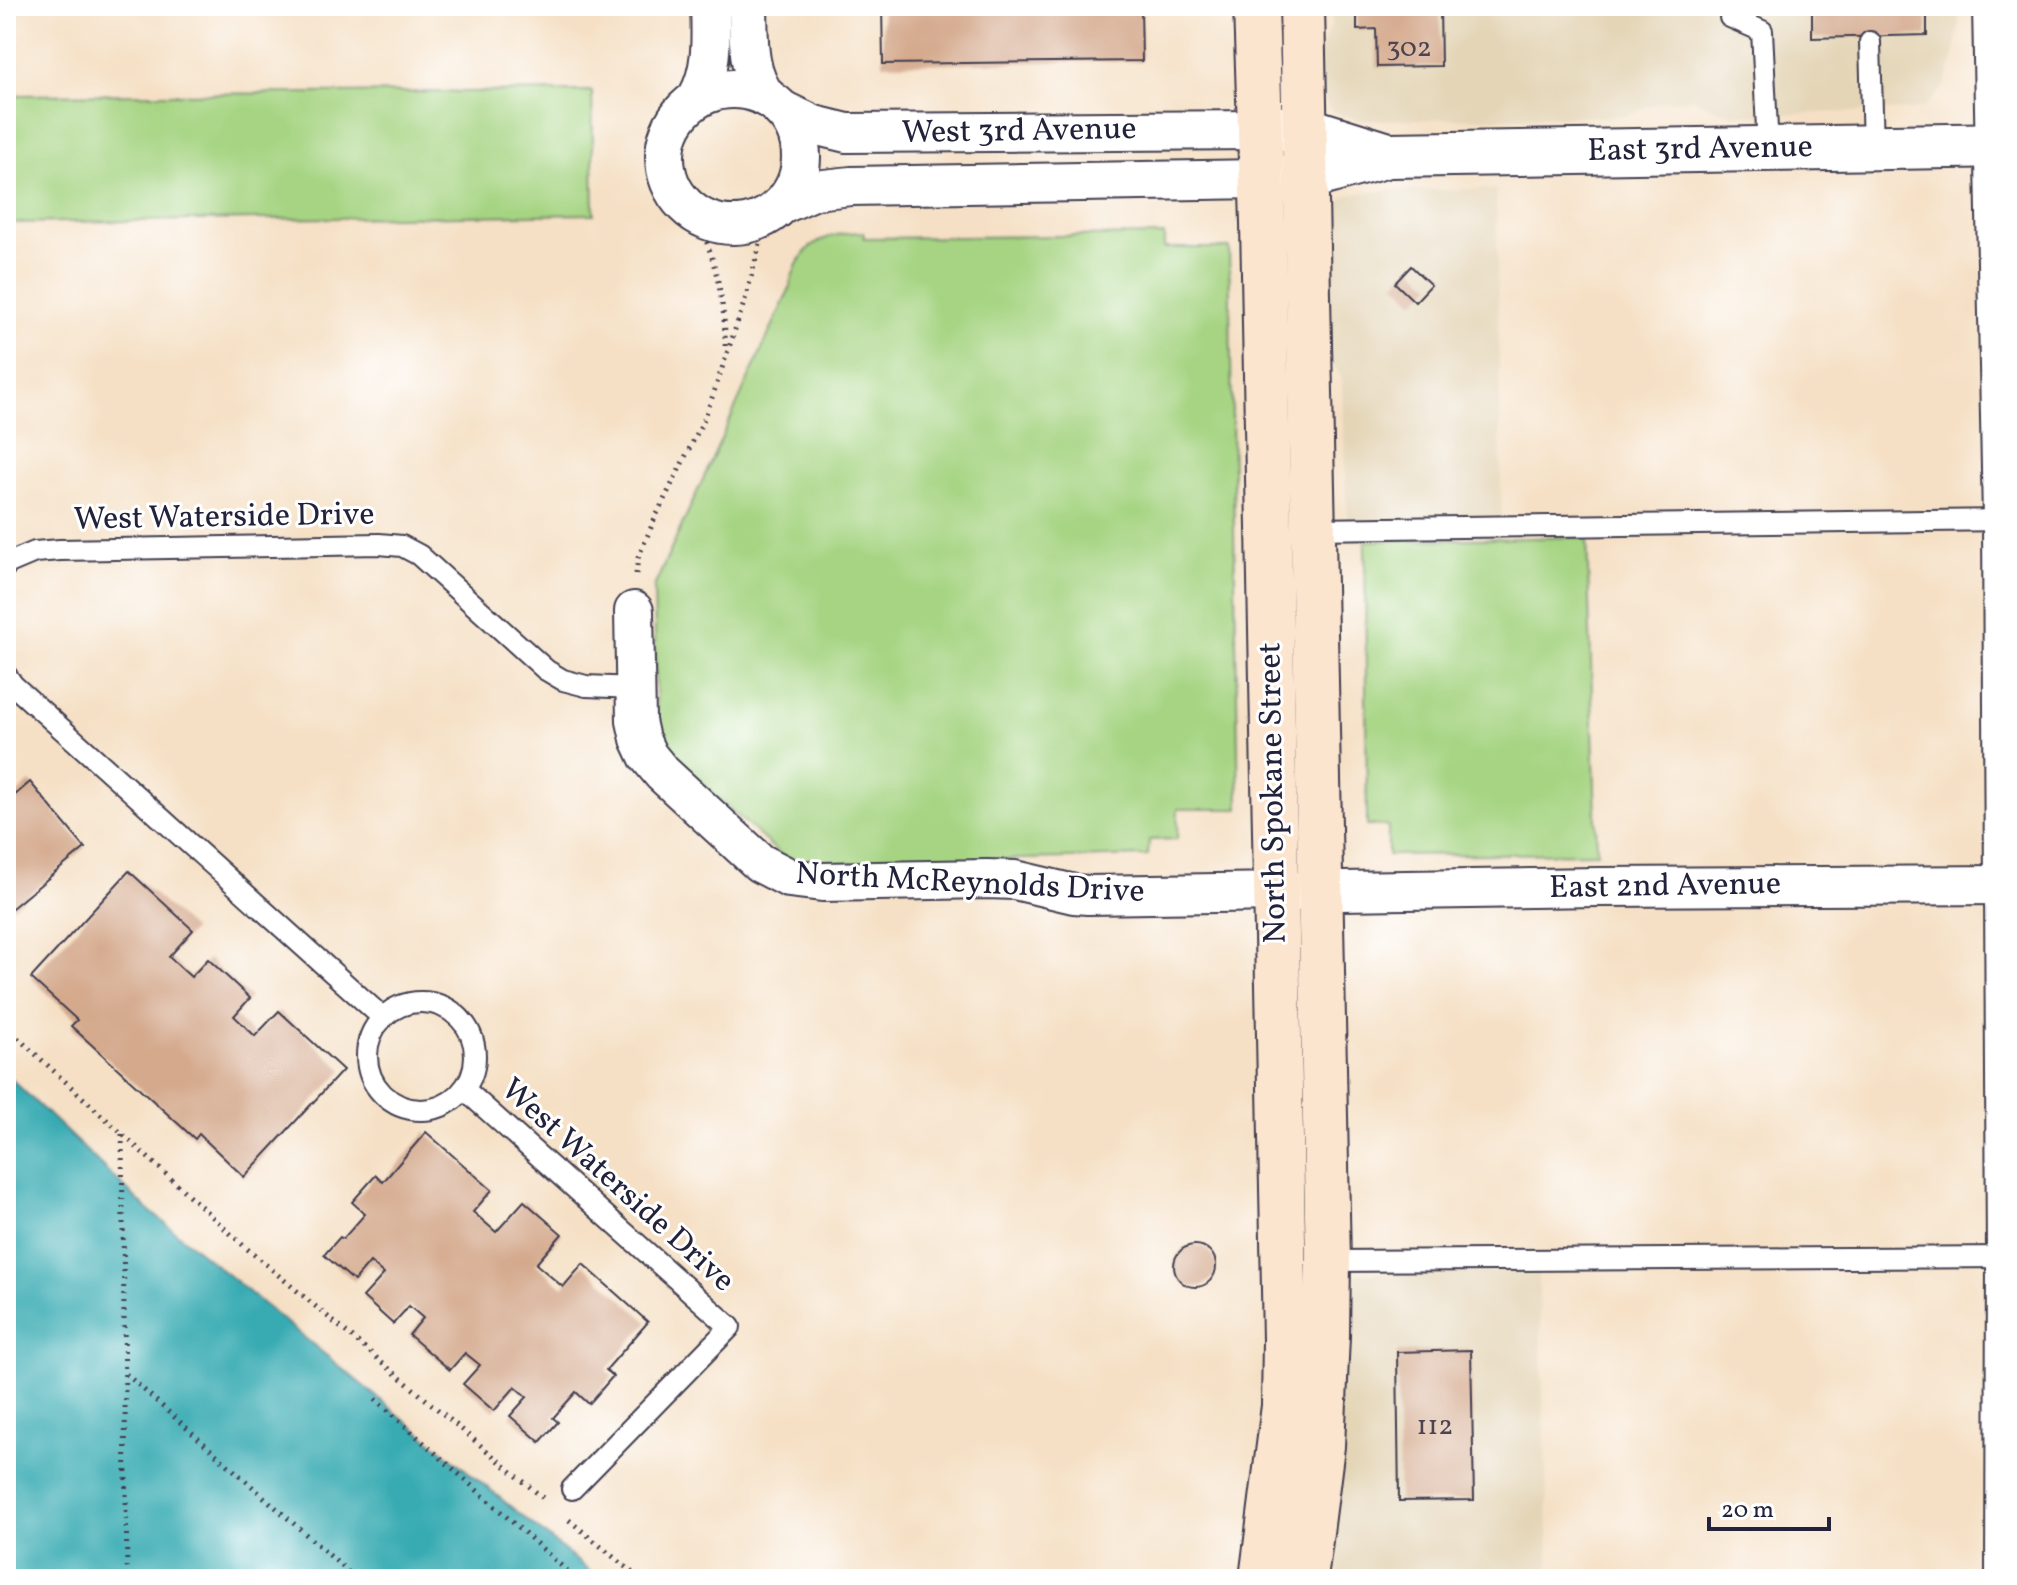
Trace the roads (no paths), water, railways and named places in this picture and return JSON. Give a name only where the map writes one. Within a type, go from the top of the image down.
[{"type":"main road","name":"North Spokane Street","points":[[1256,6],[1285,1266],[1284,1406],[1262,1579]]},
{"type":"main road","name":"North Spokane Street","points":[[1302,6],[1328,1261],[1326,1393],[1305,1579]]},
{"type":"street","points":[[697,98],[709,63],[710,6]]},
{"type":"street","points":[[748,6],[751,65],[756,79],[791,122],[797,135],[801,149],[798,179],[778,208],[757,221],[724,225],[693,213],[669,183],[664,164],[665,145],[671,127],[682,111],[697,98],[732,88],[750,91],[775,104]]},
{"type":"street","points":[[1992,6],[2003,145],[2008,885],[2005,1579]]},
{"type":"street","name":"West 3rd Avenue","points":[[775,104],[814,125],[859,133],[1260,130]]},
{"type":"street","name":"East 3rd Avenue","points":[[1260,130],[1305,129],[1388,155]]},
{"type":"street","name":"East 3rd Avenue","points":[[1261,179],[1306,178],[1388,155],[2003,145]]},
{"type":"street","name":"West 3rd Avenue","points":[[778,208],[815,190],[851,186],[1261,179]]},
{"type":"street","name":"North McReynolds Drive","points":[[634,611],[636,721],[648,756],[662,773],[760,863],[789,878],[822,882],[1015,880],[1074,894],[1320,892]]},
{"type":"street","name":"East 2nd Avenue","points":[[1320,892],[2008,885]]},
{"type":"lane","points":[[1730,6],[1730,17],[1762,31],[1768,149]]},
{"type":"lane","points":[[1870,42],[1873,147]]},
{"type":"lane","points":[[1313,529],[2006,520]]},
{"type":"lane","name":"West Waterside Drive","points":[[6,566],[35,552],[60,550],[402,546],[419,555],[546,670],[563,680],[586,686],[636,688]]},
{"type":"lane","points":[[6,675],[382,1017]]},
{"type":"lane","points":[[428,1001],[457,1015],[468,1028],[474,1043],[472,1075],[464,1089],[451,1102],[434,1109],[417,1110],[399,1106],[384,1096],[373,1083],[367,1066],[367,1048],[372,1031],[382,1017],[396,1007],[428,1001]]},
{"type":"lane","name":"West Waterside Drive","points":[[464,1089],[730,1327],[572,1489]]},
{"type":"lane","points":[[1328,1261],[2008,1257]]},
{"type":"water","points":[[6,1074],[145,1207],[599,1579],[6,1579]]}]
